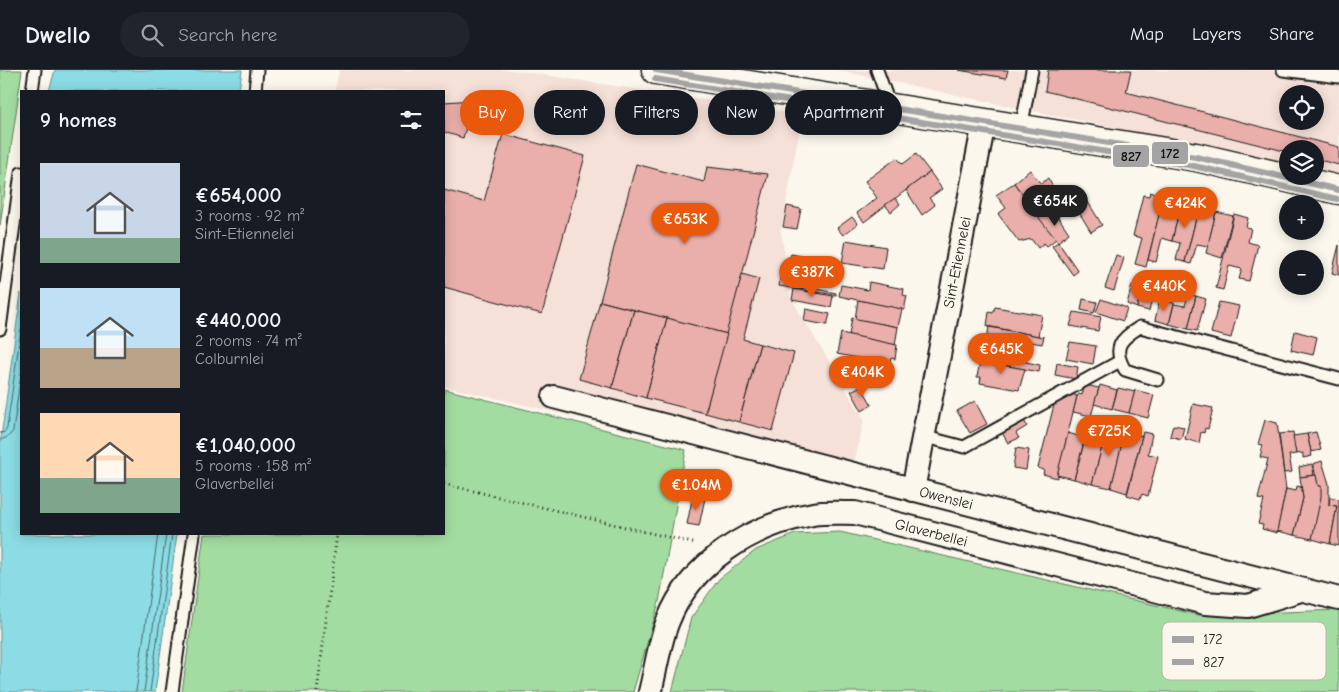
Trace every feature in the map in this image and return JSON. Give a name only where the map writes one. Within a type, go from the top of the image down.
[{"type":"street","points":[[656,70],[785,91]]},
{"type":"street","points":[[902,110],[1196,157],[1339,190]]},
{"type":"street","name":"Sint-Etiennelei","points":[[913,490],[984,123]]},
{"type":"street","name":"Owenslei","points":[[554,397],[1339,599]]},
{"type":"street","name":"Glaverbellei","points":[[650,692],[668,621],[687,586],[712,559],[736,542],[774,524],[814,514],[855,513],[1205,604],[1248,606],[1302,590]]},
{"type":"lane","points":[[32,90],[35,70]]},
{"type":"lane","points":[[255,90],[257,70]]},
{"type":"lane","points":[[877,70],[884,90]]},
{"type":"lane","points":[[1021,129],[1032,70]]},
{"type":"lane","points":[[1283,70],[1339,77]]},
{"type":"lane","points":[[0,329],[20,180]]},
{"type":"lane","points":[[1158,380],[1125,370],[1120,361],[1118,350],[1124,336],[1140,327],[1339,379]]},
{"type":"lane","points":[[922,436],[964,446],[1120,361]]},
{"type":"lane","points":[[172,692],[194,535]]},
{"type":"path","points":[[445,484],[724,551]]},
{"type":"path","points":[[317,692],[336,535]]},
{"type":"shaded area","points":[[339,70],[513,70],[641,90],[615,90],[615,135],[698,135],[698,99],[708,100],[708,135],[775,135],[775,111],[785,112],[785,135],[798,135],[781,231],[791,298],[864,419],[850,482],[445,386],[445,90],[335,90]]},
{"type":"shaded area","points":[[836,70],[1339,70],[1339,175],[1324,172],[1324,140],[1279,140],[1279,162]]},
{"type":"green space","points":[[0,70],[22,70],[0,226]]},
{"type":"green space","points":[[445,389],[686,450],[659,602],[633,692],[182,692],[204,535],[445,535]]},
{"type":"green space","points":[[840,532],[1198,615],[1339,610],[1339,692],[672,692],[691,618],[719,579],[756,550],[795,534]]},
{"type":"water","points":[[55,70],[242,70],[239,90],[49,90]]},
{"type":"water","points":[[20,300],[20,535],[177,535],[155,692],[0,692],[0,445]]},
{"type":"building","points":[[958,70],[1008,70],[1006,78]]},
{"type":"building","points":[[1048,70],[1131,70],[1126,92],[1312,140],[1279,140],[1279,150],[1045,91]]},
{"type":"building","points":[[460,101],[460,135],[464,135],[463,138],[445,132],[445,102]]},
{"type":"building","points":[[503,135],[585,156],[542,314],[445,287],[445,190],[484,201]]},
{"type":"building","points":[[1324,143],[1339,147],[1339,165],[1324,161]]},
{"type":"building","points":[[916,154],[930,172],[864,222],[857,213],[877,198],[865,181],[897,158],[903,164]]},
{"type":"building","points":[[636,164],[704,182],[707,167],[768,174],[727,334],[600,301]]},
{"type":"building","points":[[1030,170],[1041,184],[1048,178],[1060,200],[1038,216],[1014,183]]},
{"type":"building","points":[[930,172],[942,189],[929,198],[935,205],[922,215],[906,190]]},
{"type":"building","points":[[1014,183],[1056,239],[1047,246],[1044,243],[1038,248],[1031,239],[1019,242],[998,214],[1006,208],[996,195]]},
{"type":"building","points":[[1150,192],[1164,196],[1146,267],[1135,264],[1142,238],[1133,236],[1143,195],[1149,196]]},
{"type":"building","points":[[895,198],[900,204],[891,212],[885,205]]},
{"type":"building","points":[[1163,198],[1181,203],[1172,241],[1162,238],[1156,262],[1148,260]]},
{"type":"building","points":[[1088,202],[1102,225],[1091,232],[1077,209]]},
{"type":"building","points":[[1181,203],[1199,207],[1185,262],[1176,260],[1180,243],[1172,241]]},
{"type":"building","points":[[787,206],[801,209],[797,229],[783,227]]},
{"type":"building","points":[[1199,207],[1216,212],[1208,246],[1197,244],[1191,264],[1185,262]]},
{"type":"building","points":[[1047,212],[1054,222],[1059,218],[1069,233],[1058,242],[1039,218]]},
{"type":"building","points":[[1216,212],[1233,216],[1222,258],[1206,253]]},
{"type":"building","points":[[1234,214],[1248,218],[1246,227],[1251,228],[1248,242],[1258,245],[1249,281],[1239,279],[1242,269],[1229,266],[1223,290],[1216,288]]},
{"type":"building","points":[[852,217],[858,224],[843,235],[837,228]]},
{"type":"building","points":[[846,240],[886,247],[883,269],[842,263]]},
{"type":"building","points":[[1058,242],[1078,271],[1073,275],[1052,246]]},
{"type":"building","points":[[1339,245],[1339,275],[1332,273]]},
{"type":"building","points":[[791,254],[822,260],[819,275],[809,273],[806,287],[836,293],[836,295],[779,286],[782,266],[788,267]]},
{"type":"building","points":[[1116,255],[1124,258],[1114,291],[1105,288]]},
{"type":"building","points":[[742,274],[759,279],[743,339],[760,344],[739,422],[705,413]]},
{"type":"building","points":[[869,282],[904,289],[903,295],[907,296],[904,310],[839,296],[841,285],[868,290]]},
{"type":"building","points":[[1132,285],[1142,288],[1137,308],[1127,304]]},
{"type":"building","points":[[1142,288],[1154,291],[1149,311],[1137,308]]},
{"type":"building","points":[[794,289],[833,296],[831,307],[792,300]]},
{"type":"building","points":[[1188,294],[1196,296],[1188,329],[1169,324],[1174,304],[1185,306]]},
{"type":"building","points":[[1196,296],[1206,299],[1197,331],[1188,329]]},
{"type":"building","points":[[1083,299],[1097,302],[1094,313],[1081,310]]},
{"type":"building","points":[[1101,299],[1127,308],[1123,321],[1096,312]]},
{"type":"building","points":[[1160,299],[1174,303],[1169,324],[1155,320]]},
{"type":"building","points":[[858,300],[902,309],[898,327],[855,319]]},
{"type":"building","points":[[600,301],[634,310],[612,388],[579,379]]},
{"type":"building","points":[[1219,302],[1239,306],[1231,338],[1211,333]]},
{"type":"building","points":[[995,307],[1042,315],[1038,336],[987,326],[989,312],[993,313]]},
{"type":"building","points":[[806,309],[830,314],[827,325],[804,321]]},
{"type":"building","points":[[634,310],[667,318],[646,398],[612,388]]},
{"type":"building","points":[[1074,312],[1101,317],[1098,331],[1070,326]]},
{"type":"building","points":[[667,318],[727,334],[705,413],[646,398]]},
{"type":"building","points":[[852,318],[898,327],[895,345],[849,335]]},
{"type":"building","points":[[989,327],[1044,337],[1042,344],[1030,342],[1027,352],[986,345]]},
{"type":"building","points":[[1295,331],[1317,337],[1313,355],[1291,350]]},
{"type":"building","points":[[841,333],[897,345],[895,359],[891,358],[889,364],[837,354]]},
{"type":"building","points":[[1070,342],[1096,346],[1093,364],[1066,359]]},
{"type":"building","points":[[760,344],[794,353],[773,431],[739,422]]},
{"type":"building","points":[[986,345],[1027,352],[1026,362],[1040,365],[1039,372],[982,361]]},
{"type":"building","points":[[980,361],[1025,369],[1019,390],[980,383],[981,377],[977,377]]},
{"type":"building","points":[[1057,363],[1078,367],[1076,379],[1055,375]]},
{"type":"building","points":[[1085,385],[1099,388],[1091,416],[1073,412],[1077,396],[1079,394],[1082,395]]},
{"type":"building","points":[[1100,385],[1117,390],[1112,409],[1094,404]]},
{"type":"building","points":[[861,386],[872,405],[862,411],[851,391]]},
{"type":"building","points":[[1118,388],[1135,392],[1129,413],[1112,409]]},
{"type":"building","points":[[1135,390],[1154,395],[1148,418],[1129,413]]},
{"type":"building","points":[[1069,393],[1077,396],[1057,478],[1043,474],[1044,470],[1038,468],[1055,401]]},
{"type":"building","points":[[975,401],[987,424],[970,433],[957,411]]},
{"type":"building","points":[[1193,404],[1213,408],[1208,429],[1205,428],[1204,433],[1201,432],[1199,443],[1185,439]]},
{"type":"building","points":[[1023,419],[1027,426],[1016,433],[1019,438],[1008,443],[1001,431]]},
{"type":"building","points":[[1265,420],[1277,423],[1286,489],[1277,533],[1262,529],[1263,525],[1258,524],[1264,500],[1258,499],[1268,459],[1260,457],[1263,445],[1258,444]]},
{"type":"building","points":[[1090,422],[1108,426],[1092,484],[1074,479]]},
{"type":"building","points":[[1108,425],[1126,429],[1111,488],[1092,484]]},
{"type":"building","points":[[1173,425],[1184,427],[1181,439],[1170,436]]},
{"type":"building","points":[[1125,431],[1142,436],[1127,493],[1111,488]]},
{"type":"building","points":[[1143,432],[1152,434],[1148,454],[1158,456],[1148,496],[1142,494],[1140,499],[1127,495]]},
{"type":"building","points":[[1293,432],[1296,454],[1289,455],[1292,472],[1284,473],[1279,434]]},
{"type":"building","points":[[1316,432],[1321,450],[1311,452],[1307,434]]},
{"type":"building","points":[[1068,433],[1085,438],[1074,479],[1057,475]]},
{"type":"building","points":[[1307,434],[1312,456],[1303,458],[1303,453],[1296,454],[1293,436]]},
{"type":"building","points":[[1016,448],[1029,450],[1026,470],[1013,468]]},
{"type":"building","points":[[1322,461],[1329,484],[1329,505],[1337,506],[1330,544],[1312,539],[1321,486],[1318,486],[1313,464]]},
{"type":"building","points":[[1312,464],[1314,475],[1300,477],[1299,467]]},
{"type":"building","points":[[1316,475],[1318,486],[1321,486],[1321,497],[1312,539],[1294,535],[1303,498],[1300,477]]},
{"type":"building","points":[[1297,486],[1301,487],[1303,498],[1294,535],[1277,531],[1286,489],[1296,491]]},
{"type":"building","points":[[693,495],[705,498],[699,526],[687,524]]},
{"type":"building","points":[[1330,497],[1339,499],[1339,546],[1330,544],[1337,506],[1329,505]]},
{"type":"transit line","name":"172","points":[[656,70],[1196,157],[1339,190]]},
{"type":"transit line","name":"827","points":[[655,79],[1194,166],[1337,199]]}]
